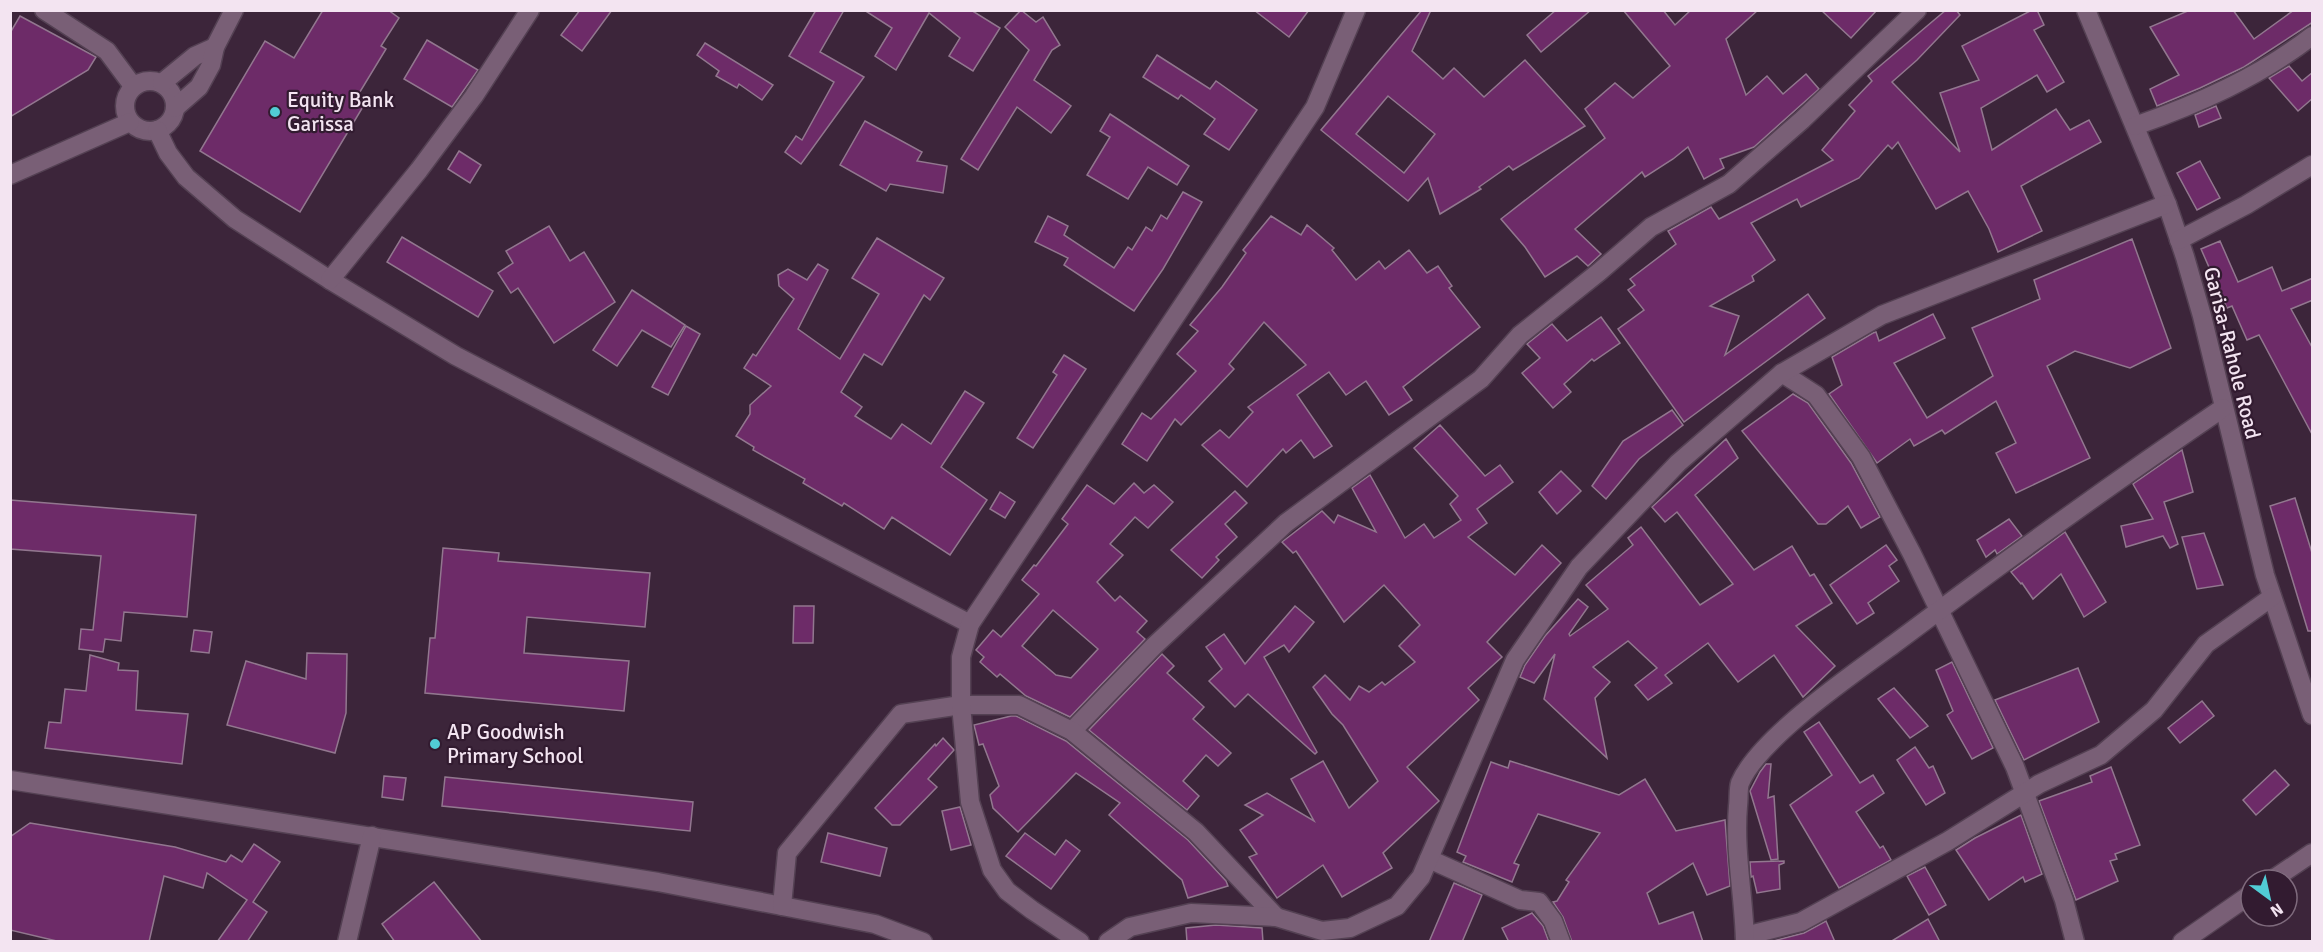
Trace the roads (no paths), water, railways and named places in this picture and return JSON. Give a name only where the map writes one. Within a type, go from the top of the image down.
[{"type":"street","points":[[44,10],[107,51],[133,86]]},
{"type":"street","points":[[175,108],[199,87],[211,64],[215,47],[234,10]]},
{"type":"street","points":[[330,280],[419,170],[474,96],[530,10]]},
{"type":"street","points":[[1080,942],[1007,891],[992,870],[970,801],[961,705],[961,657],[970,624],[1315,107],[1356,10]]},
{"type":"street","points":[[1072,730],[1154,646],[1286,523],[1480,379],[1520,335],[1599,273],[1651,227],[1729,184],[1802,120],[1917,10]]},
{"type":"street","name":"Garisa-Rahole Road","points":[[2086,10],[2135,126],[2179,240],[2202,316],[2245,500],[2272,597],[2313,715]]},
{"type":"street","points":[[2135,126],[2168,115],[2246,80],[2313,36]]},
{"type":"street","points":[[162,83],[195,56],[215,47]]},
{"type":"street","points":[[142,81],[152,81],[162,83],[169,89],[174,98],[175,108],[166,125],[157,130],[147,131],[130,122],[125,114],[124,104],[133,86],[142,81]]},
{"type":"street","points":[[10,175],[130,122]]},
{"type":"street","points":[[157,130],[168,153],[186,177],[235,219],[330,280],[456,356],[970,624]]},
{"type":"street","points":[[2179,240],[2246,205],[2313,165]]},
{"type":"street","points":[[1108,942],[1130,927],[1191,913],[1276,917],[1322,931],[1350,928],[1397,906],[1421,877],[1515,660],[1579,567],[1678,463],[1782,373],[1882,315],[2166,204]]},
{"type":"street","points":[[1782,373],[1816,395],[1861,458],[1912,554],[2015,767],[2064,900],[2075,942]]},
{"type":"street","points":[[2223,408],[2119,478],[1939,610],[1838,686],[1779,734],[1757,758],[1740,784],[1736,829],[1745,939],[1801,921],[1948,841],[2025,793],[2101,755],[2154,710],[2206,644],[2272,597]]},
{"type":"street","points":[[782,906],[787,853],[901,714],[961,705],[1019,705],[1072,730],[1196,832],[1276,917]]},
{"type":"street","points":[[10,780],[658,882],[875,924],[922,942]]},
{"type":"street","points":[[347,942],[372,836]]},
{"type":"street","points":[[2290,868],[2313,853]]},
{"type":"street","points":[[1429,859],[1520,900],[1539,903],[1554,921],[1561,942]]},
{"type":"street","points":[[2182,942],[2239,902]]},
{"type":"place","name":"Equity Bank Garissa","points":[[275,112]]},
{"type":"place","name":"AP Goodwish Primary School","points":[[435,744]]}]
